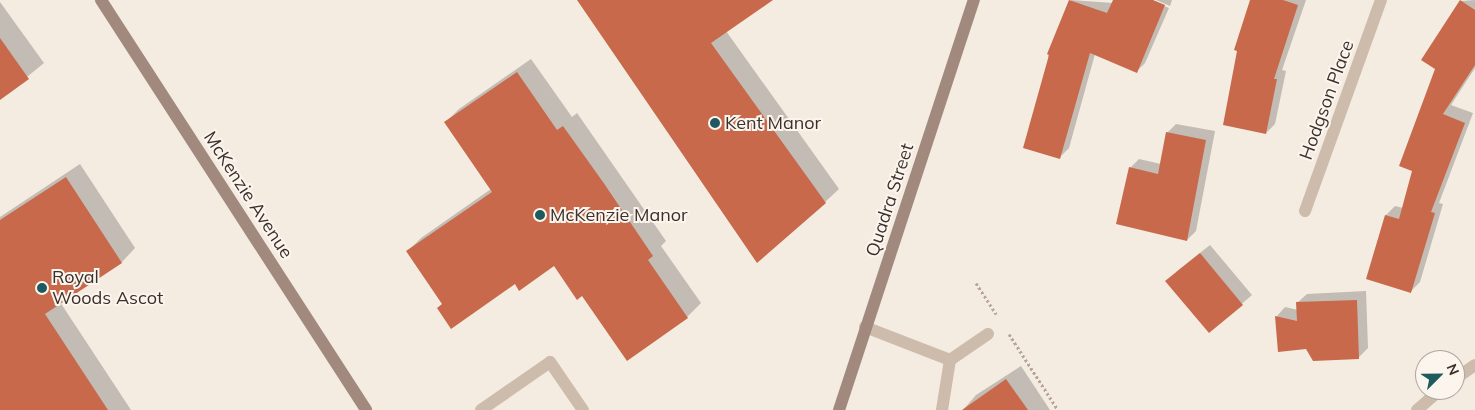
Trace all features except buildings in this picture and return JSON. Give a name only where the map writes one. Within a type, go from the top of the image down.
[{"type":"main road","name":"McKenzie Avenue","points":[[101,0],[366,410]]},
{"type":"main road","name":"Quadra Street","points":[[839,410],[974,0]]},
{"type":"street","name":"Hodgson Place","points":[[1305,211],[1381,0]]},
{"type":"street","points":[[866,328],[950,360]]},
{"type":"street","points":[[942,410],[950,360],[988,334]]},
{"type":"street","points":[[481,410],[550,362],[583,410]]},
{"type":"street","points":[[1417,410],[1428,400]]},
{"type":"path","points":[[976,283],[1002,323]]},
{"type":"path","points":[[1007,331],[1058,410]]},
{"type":"place","name":"Kent Manor","points":[[715,123]]},
{"type":"place","name":"McKenzie Manor","points":[[540,215]]},
{"type":"place","name":"Royal Woods Ascot","points":[[42,288]]}]
